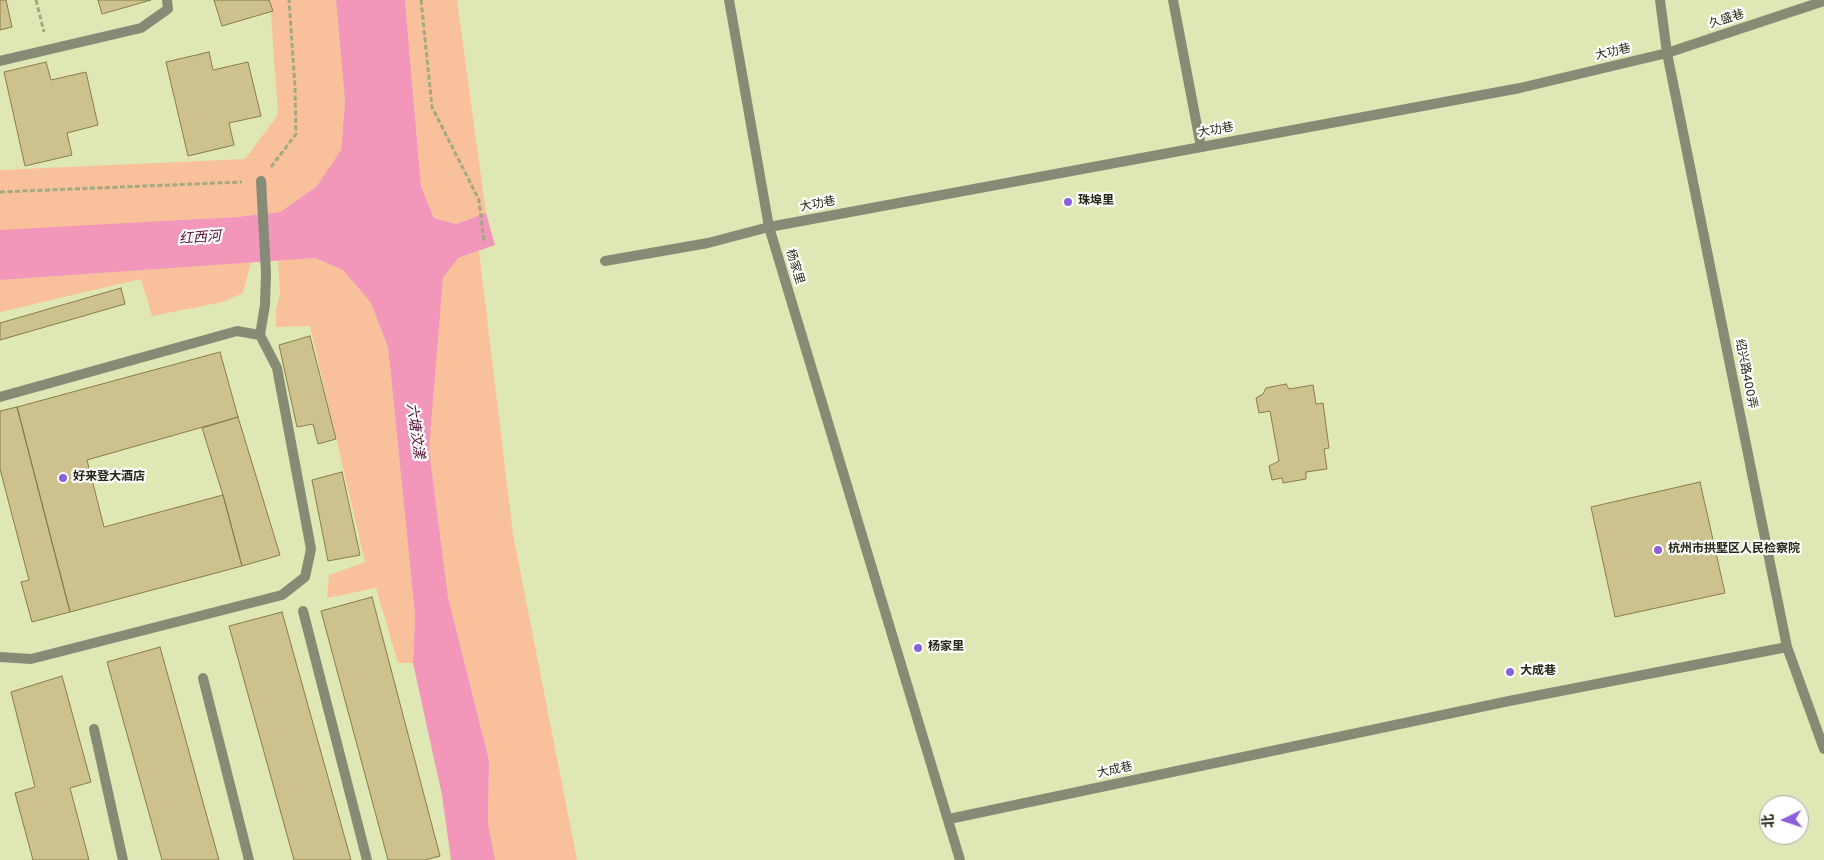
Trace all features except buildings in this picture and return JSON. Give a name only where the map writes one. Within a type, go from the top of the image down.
[{"type":"street","points":[[0,61],[141,28],[168,8],[167,0]]},
{"type":"street","name":"杨家里","points":[[729,0],[769,227],[960,860]]},
{"type":"street","points":[[1173,0],[1202,146]]},
{"type":"street","name":"绍兴路400弄","points":[[1660,0],[1667,54],[1787,647],[1824,749]]},
{"type":"street","name":"久盛巷","points":[[1667,54],[1824,1]]},
{"type":"street","name":"大功巷","points":[[605,261],[708,243],[769,227],[1520,88],[1667,54]]},
{"type":"street","points":[[0,657],[32,659],[282,595],[305,577],[311,549],[277,368],[260,335],[265,305],[266,272],[261,181]]},
{"type":"street","points":[[0,397],[237,331],[260,335]]},
{"type":"street","points":[[303,611],[367,860]]},
{"type":"street","name":"大成巷","points":[[949,819],[1509,701],[1787,647]]},
{"type":"street","points":[[203,678],[249,860]]},
{"type":"street","points":[[94,729],[123,860]]},
{"type":"path","points":[[36,0],[49,50]]},
{"type":"path","points":[[0,192],[261,181],[296,134],[289,0]]},
{"type":"path","points":[[421,0],[432,107],[479,200],[484,242]]},
{"type":"shaded area","points":[[270,0],[336,0],[345,102],[341,150],[317,186],[280,212],[236,217],[0,231],[0,170],[245,159],[278,115]]},
{"type":"shaded area","points":[[405,0],[457,0],[486,213],[456,224],[434,218],[421,186]]},
{"type":"shaded area","points":[[479,251],[513,534],[577,860],[495,860],[488,823],[489,760],[448,597],[429,449],[436,351],[443,278],[458,258]]},
{"type":"shaded area","points":[[315,258],[343,270],[371,303],[388,347],[415,615],[413,663],[398,663],[376,588],[327,598],[329,575],[365,562],[310,326],[276,327],[276,310],[280,293],[278,260]]},
{"type":"shaded area","points":[[251,262],[243,293],[223,302],[152,316],[141,279],[0,312],[0,280]]},
{"type":"water","points":[[336,0],[405,0],[421,186],[434,218],[456,224],[486,213],[495,245],[458,258],[443,278],[429,449],[448,597],[489,760],[488,823],[495,860],[451,860],[442,795],[413,663],[415,615],[388,347],[371,303],[343,270],[315,258],[0,280],[0,230],[236,217],[280,212],[317,186],[341,150],[345,102]]},
{"type":"place","name":"珠埠里","points":[[1068,202]]},
{"type":"place","name":"好来登大酒店","points":[[63,478]]},
{"type":"place","name":"杭州市拱墅区人民检察院","points":[[1658,550]]},
{"type":"place","name":"杨家里","points":[[918,648]]},
{"type":"place","name":"大成巷","points":[[1510,672]]},
{"type":"water label","name":"红西河","points":[[200,239]]},
{"type":"water label","name":"六塘汶漾","points":[[414,431]]}]
